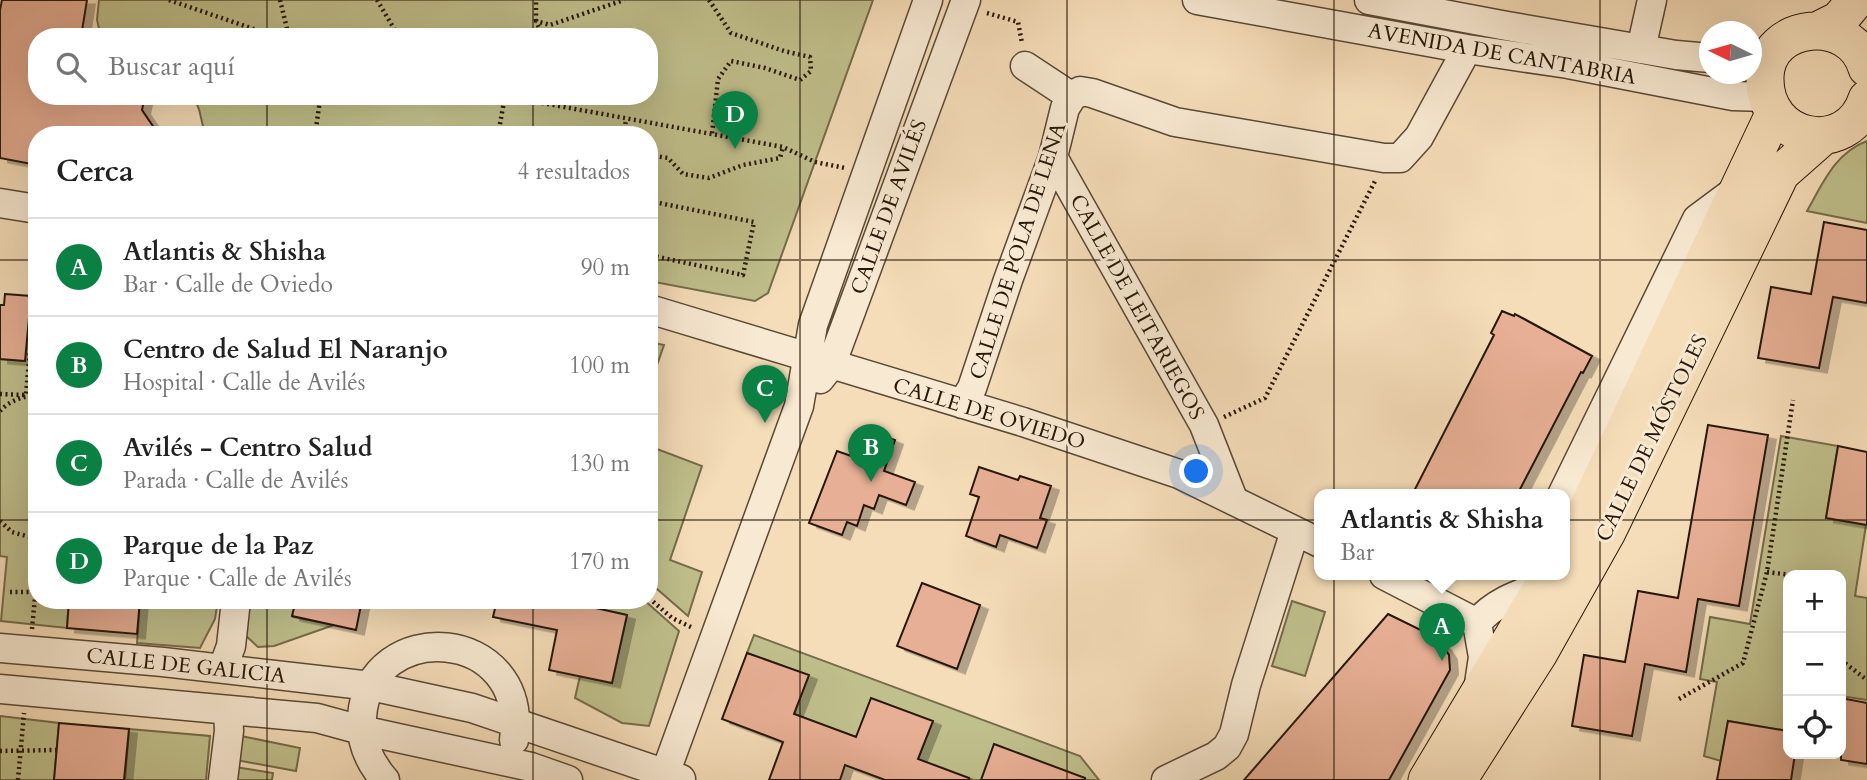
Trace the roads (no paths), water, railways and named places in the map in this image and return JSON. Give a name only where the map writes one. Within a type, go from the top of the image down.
[{"type":"main road","points":[[1819,30],[1839,20],[1856,0]]},
{"type":"main road","points":[[1763,55],[1802,32],[1819,30],[1836,33],[1851,42],[1866,59]]},
{"type":"main road","name":"CALLE DE MÓSTOLES","points":[[1570,540],[1585,514],[1741,186],[1770,105],[1763,55]]},
{"type":"main road","points":[[1770,105],[1787,127],[1804,135],[1823,136]]},
{"type":"main road","name":"CALLE DE MÓSTOLES","points":[[1458,780],[1539,653],[1607,533],[1781,173],[1823,136],[1844,128],[1863,112]]},
{"type":"main road","points":[[1427,780],[1477,697],[1534,583]]},
{"type":"street","name":"CALLE DE AVILÉS","points":[[819,360],[813,325],[928,0]]},
{"type":"street","name":"AVENIDA DE CANTABRIA","points":[[1197,0],[1467,49],[1568,64],[1770,105]]},
{"type":"street","name":"AVENIDA DE CANTABRIA","points":[[1369,0],[1641,49],[1699,57]]},
{"type":"street","points":[[1641,49],[1652,0]]},
{"type":"street","name":"CALLE DE AVILÉS","points":[[670,778],[716,638],[799,406],[965,3]]},
{"type":"street","name":"CALLE DE POLA DE LENA","points":[[962,404],[972,388],[1053,157],[1065,108],[1080,91],[1175,122],[1384,158],[1399,158],[1419,137],[1467,49]]},
{"type":"street","name":"CALLE DE POLA DE LENA","points":[[1025,66],[1072,97]]},
{"type":"street","name":"CALLE DE LEITARIEGOS","points":[[1053,157],[1204,425],[1233,499]]},
{"type":"street","name":"CALLE DE MÓSTOLES","points":[[1565,489],[1698,219],[1741,186]]},
{"type":"street","points":[[0,203],[28,208]]},
{"type":"street","name":"CALLE DE OVIEDO","points":[[658,312],[962,404],[1179,474],[1307,537]]},
{"type":"street","points":[[1166,780],[1216,756],[1227,747],[1234,734],[1246,685],[1307,537]]},
{"type":"street","points":[[1394,580],[1477,623]]},
{"type":"street","points":[[1477,697],[1483,657],[1477,623],[1485,613],[1534,583]]},
{"type":"street","points":[[222,668],[231,646],[235,609]]},
{"type":"street","points":[[385,780],[366,752],[361,730],[363,708],[371,686],[385,668],[403,655],[422,648],[444,646],[465,650],[483,660],[507,687],[517,723],[513,747],[499,772]]},
{"type":"street","name":"CALLE DE GALICIA","points":[[0,648],[222,668],[371,686],[472,708],[670,778]]},
{"type":"street","name":"CALLE DE GALICIA","points":[[13,690],[317,718],[499,772],[531,767],[568,780]]},
{"type":"street","points":[[223,780],[229,731],[228,710]]},
{"type":"place","name":"Parque de la Paz","points":[[735,149]]},
{"type":"place","name":"Avilés - Centro Salud","points":[[765,423]]},
{"type":"place","name":"Centro de Salud El Naranjo","points":[[871,482]]},
{"type":"place","name":"Atlantis & Shisha","points":[[1442,661]]}]
